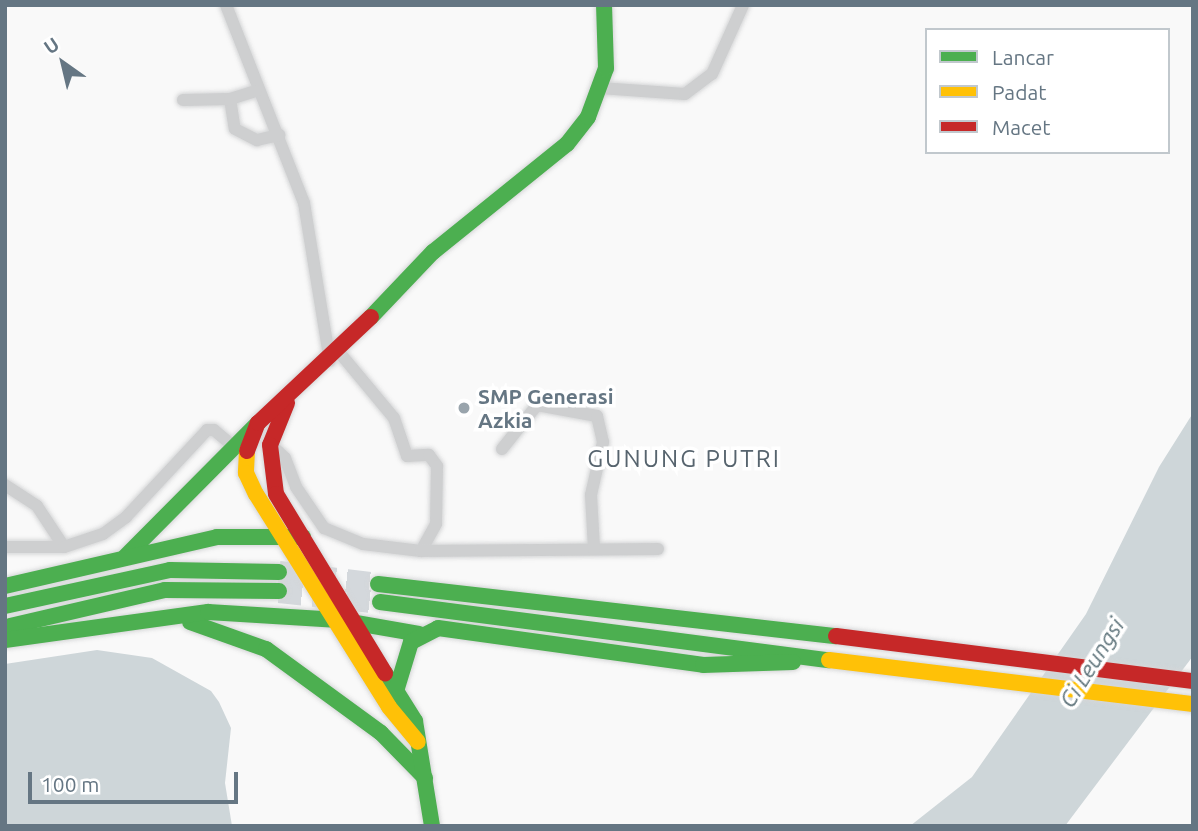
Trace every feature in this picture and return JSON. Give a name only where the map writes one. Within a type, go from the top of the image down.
[{"type":"main road","points":[[125,557],[233,446],[289,399],[334,356],[433,252],[567,144],[588,117],[606,68],[604,5]]},
{"type":"main road","points":[[289,399],[270,445],[276,494],[359,623],[415,721],[432,826]]},
{"type":"main road","points":[[258,423],[247,441],[246,473],[339,620],[389,707],[418,742]]},
{"type":"main road","points":[[5,586],[216,537],[303,537]]},
{"type":"main road","points":[[5,606],[170,570],[279,572]]},
{"type":"main road","points":[[378,584],[950,647],[1193,681]]},
{"type":"main road","points":[[5,627],[165,590],[279,592]]},
{"type":"main road","points":[[380,602],[829,660],[943,670],[1193,705]]},
{"type":"main road","points":[[5,640],[146,617],[208,612],[339,620],[419,634],[438,628],[703,665],[829,660]]},
{"type":"main road","points":[[146,617],[224,630],[266,649],[381,733],[425,778]]},
{"type":"main road","points":[[397,688],[400,664],[419,634]]},
{"type":"street","points":[[226,5],[256,91],[279,135],[304,203],[334,356],[394,418],[407,456],[429,455],[437,466],[436,524],[421,551]]},
{"type":"street","points":[[600,88],[685,94],[712,74],[743,5]]},
{"type":"street","points":[[183,100],[230,99],[256,91]]},
{"type":"street","points":[[230,99],[238,132],[257,140],[279,135]]},
{"type":"street","points":[[502,449],[537,405],[597,416],[603,442],[591,495],[594,549]]},
{"type":"street","points":[[5,547],[64,547],[103,534],[126,517],[207,430],[214,430],[233,446]]},
{"type":"street","points":[[270,445],[285,458],[296,487],[324,528],[363,544],[421,551],[658,549]]},
{"type":"street","points":[[5,485],[37,506],[64,547]]},
{"type":"water","name":"Ci Leungsi","points":[[1193,413],[1193,656],[1065,826],[910,826],[972,777],[1086,614],[1159,467]]},
{"type":"water","points":[[97,650],[152,658],[211,691],[231,728],[225,783],[232,826],[5,826],[5,664]]},
{"type":"tunnel","points":[[279,572],[378,584]]},
{"type":"tunnel","points":[[279,591],[380,602]]},
{"type":"traffic: fast","points":[[371,317],[433,252],[567,144],[588,117],[606,68],[604,5]]},
{"type":"traffic: fast","points":[[125,557],[258,423]]},
{"type":"traffic: fast","points":[[5,586],[217,537],[303,537]]},
{"type":"traffic: fast","points":[[5,606],[170,570],[279,572]]},
{"type":"traffic: fast","points":[[378,584],[836,636]]},
{"type":"traffic: fast","points":[[10,626],[165,590],[279,591]]},
{"type":"traffic: fast","points":[[380,602],[829,660]]},
{"type":"traffic: fast","points":[[5,640],[208,612],[339,620],[419,634]]},
{"type":"traffic: fast","points":[[190,622],[266,649],[381,733],[425,778]]},
{"type":"traffic: fast","points":[[397,688],[411,642],[438,628],[703,665],[793,662]]},
{"type":"traffic: fast","points":[[385,673],[415,721],[432,826]]},
{"type":"traffic: slow","points":[[247,451],[246,473],[256,494],[389,707],[418,742]]},
{"type":"traffic: slow","points":[[829,660],[1193,704]]},
{"type":"traffic: jam","points":[[247,451],[258,423],[371,317]]},
{"type":"traffic: jam","points":[[287,403],[270,445],[276,494],[385,673]]},
{"type":"traffic: jam","points":[[836,636],[1193,681]]},
{"type":"place","name":"SMP Generasi Azkia","points":[[464,408]]},
{"type":"district","name":"GUNUNG PUTRI","points":[[684,459]]}]
